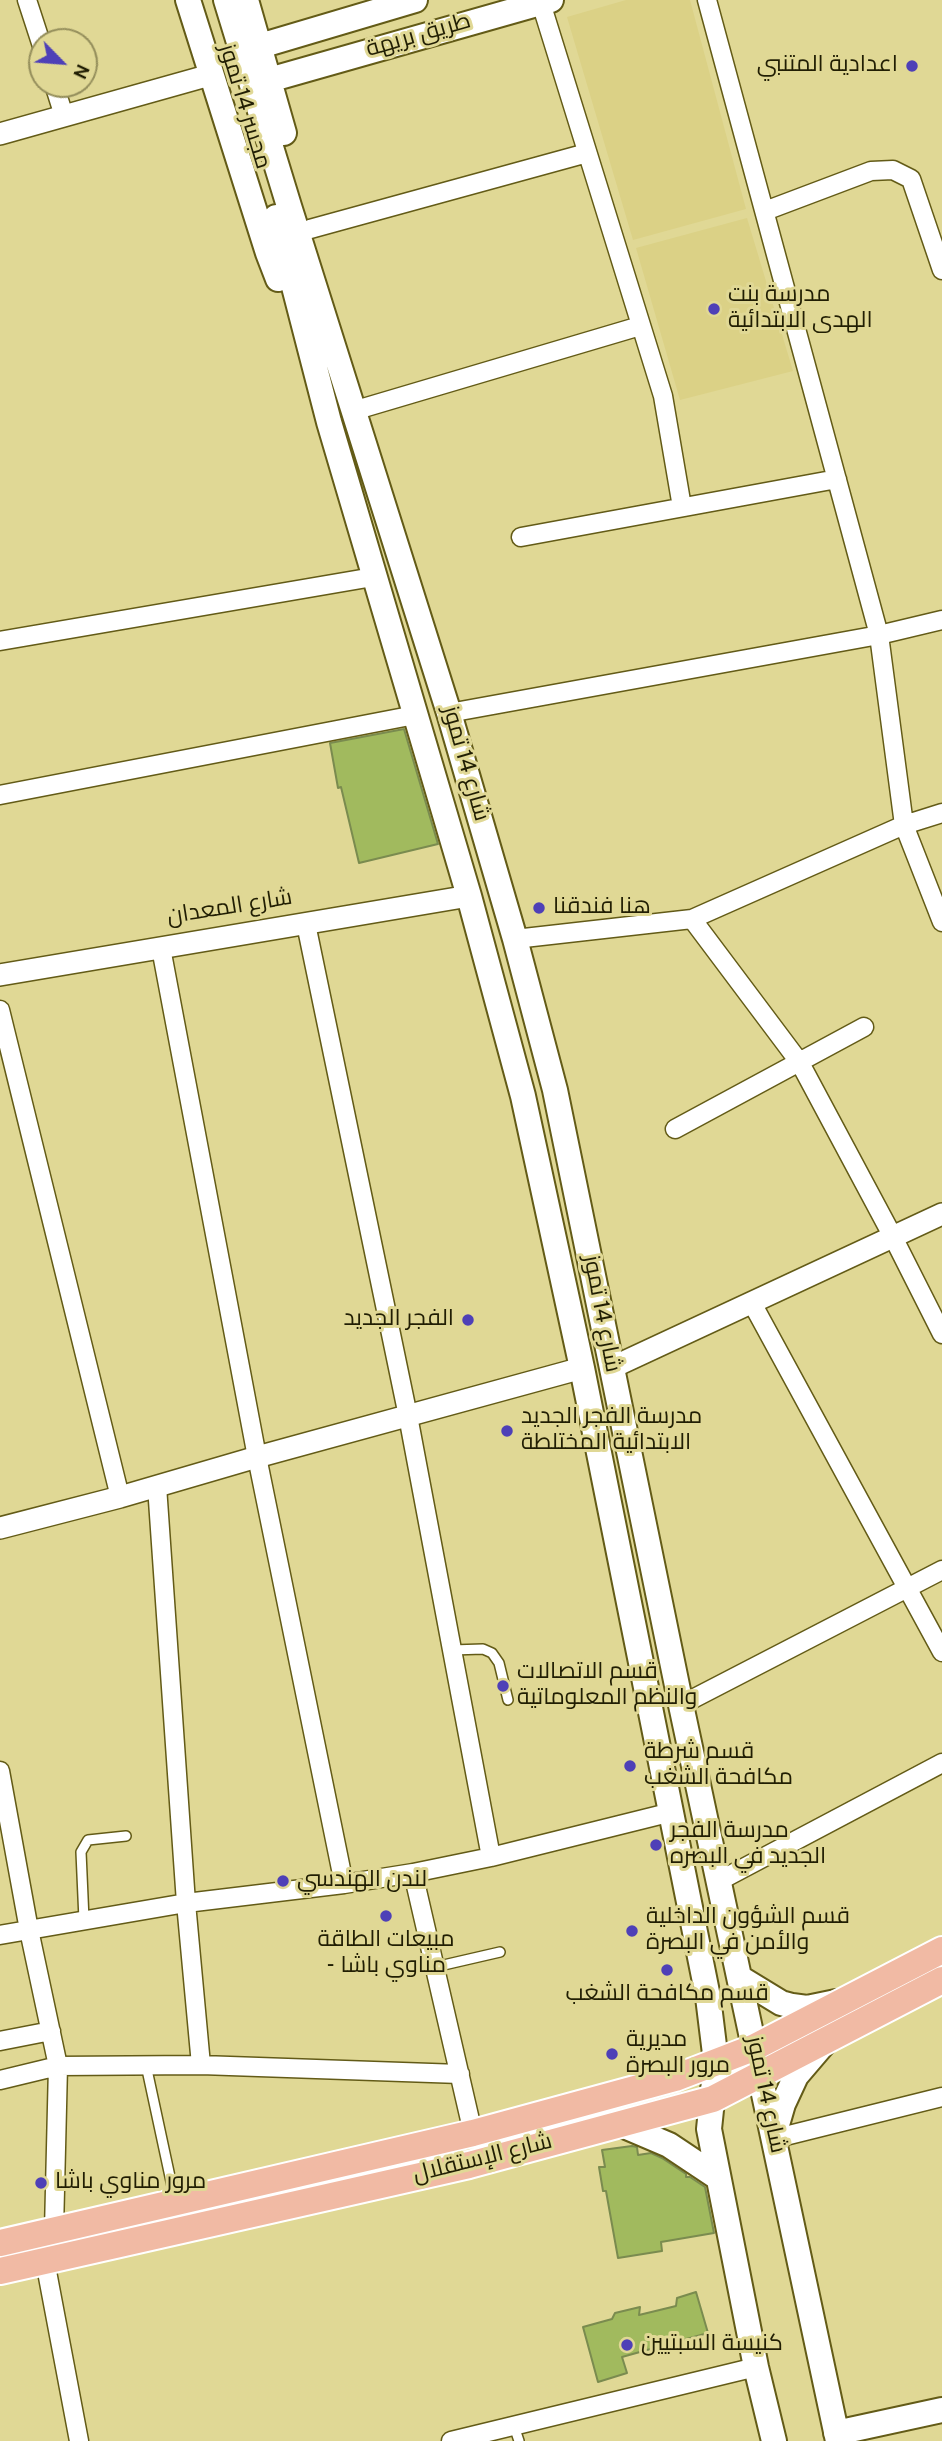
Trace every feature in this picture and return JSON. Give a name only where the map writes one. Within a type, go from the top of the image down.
[{"type":"main road","points":[[188,0],[268,253],[306,336]]},
{"type":"main road","name":"مجسر 14 تموز","points":[[211,0],[282,210]]},
{"type":"main road","name":"مجسر 14 تموز","points":[[226,0],[282,210]]},
{"type":"main road","points":[[246,0],[268,43],[278,78],[310,229],[324,318]]},
{"type":"main road","name":"طريق بريهة","points":[[268,43],[415,0]]},
{"type":"main road","name":"طريق بريهة","points":[[278,78],[546,2]]},
{"type":"main road","name":"شارع 14 تموز","points":[[282,210],[324,318],[449,712],[515,939],[555,1090],[681,1705],[837,2437]]},
{"type":"main road","name":"شارع 14 تموز","points":[[282,210],[306,336],[373,577],[469,896],[523,1096],[582,1368],[708,1997],[716,2062],[709,2129],[756,2367],[774,2441]]},
{"type":"main road","name":"شارع الإستقلال","points":[[0,2243],[473,2133],[676,2078],[753,2048],[942,1950]]},
{"type":"main road","points":[[740,1978],[781,2003],[792,2006],[823,2006],[846,1998]]},
{"type":"main road","name":"شارع الإستقلال","points":[[0,2271],[469,2165],[713,2099],[942,1980]]},
{"type":"main road","points":[[773,2139],[783,2104],[796,2076],[830,2037]]},
{"type":"main road","points":[[622,2125],[669,2145],[717,2176]]},
{"type":"main road","points":[[837,2437],[942,2410]]},
{"type":"street","points":[[27,0],[36,28]]},
{"type":"street","points":[[707,0],[879,635],[904,825],[942,922]]},
{"type":"street","points":[[546,2],[587,153],[663,396],[682,507]]},
{"type":"street","points":[[0,134],[210,75]]},
{"type":"street","points":[[58,98],[64,116]]},
{"type":"street","points":[[310,229],[587,153]]},
{"type":"street","points":[[765,211],[871,171],[893,170],[911,178],[942,270]]},
{"type":"street","points":[[353,411],[640,326]]},
{"type":"street","points":[[521,537],[837,479]]},
{"type":"street","points":[[0,641],[373,577]]},
{"type":"street","points":[[449,712],[879,635],[942,620]]},
{"type":"street","points":[[0,795],[415,715]]},
{"type":"street","points":[[515,939],[692,919],[904,825],[942,813]]},
{"type":"street","name":"شارع المعدان","points":[[0,975],[469,896]]},
{"type":"street","points":[[692,919],[800,1063],[942,1334]]},
{"type":"street","points":[[306,924],[408,1416],[491,1857]]},
{"type":"street","points":[[161,948],[257,1457],[344,1884]]},
{"type":"street","points":[[0,1010],[120,1497]]},
{"type":"street","points":[[676,1129],[864,1027]]},
{"type":"street","points":[[611,1368],[942,1214]]},
{"type":"street","points":[[752,1303],[942,1652]]},
{"type":"street","points":[[0,1528],[582,1368]]},
{"type":"street","points":[[157,1486],[186,1903],[201,2065]]},
{"type":"street","points":[[681,1705],[942,1570]]},
{"type":"street","points":[[719,1881],[942,1763]]},
{"type":"street","points":[[0,1771],[29,1930],[58,2066],[54,2230]]},
{"type":"street","points":[[0,1935],[186,1903],[413,1873],[491,1857],[672,1812]]},
{"type":"street","points":[[413,1873],[473,2133]]},
{"type":"street","points":[[0,2041],[51,2031]]},
{"type":"street","points":[[0,2080],[58,2066],[201,2065],[460,2074]]},
{"type":"street","points":[[773,2139],[942,2096]]},
{"type":"street","points":[[45,2260],[79,2441]]},
{"type":"street","points":[[451,2441],[516,2433],[756,2367]]},
{"type":"lane","points":[[452,1650],[483,1650],[492,1653],[499,1663],[508,1700]]},
{"type":"lane","points":[[84,1920],[81,1852],[88,1840],[126,1836]]},
{"type":"lane","points":[[435,1967],[500,1952]]},
{"type":"lane","points":[[146,2065],[176,2202]]},
{"type":"shaded area","points":[[626,0],[690,0],[746,209],[633,240],[567,17]]},
{"type":"shaded area","name":"مدرسة بنت الهدى اﻻبتدائية","points":[[747,218],[793,371],[680,400],[636,248]]},
{"type":"building","points":[[404,729],[438,844],[359,863],[341,787],[338,788],[330,743]]},
{"type":"building","points":[[637,2147],[638,2155],[651,2153],[662,2158],[686,2174],[686,2177],[705,2187],[714,2233],[661,2242],[662,2251],[618,2258],[599,2167],[605,2167],[602,2150]]},
{"type":"building","name":"كنيسة السبتيين","points":[[696,2292],[708,2333],[622,2357],[627,2373],[598,2382],[583,2327],[612,2319],[615,2313],[640,2307],[639,2315],[676,2306],[677,2298]]},
{"type":"place","name":"اعدادية المتنبي","points":[[912,66]]},
{"type":"place","name":"مدرسة بنت الهدى اﻻبتدائية","points":[[714,309]]},
{"type":"place","name":"هنا فندقنا","points":[[539,908]]},
{"type":"place","name":"الفجر الجديد","points":[[468,1320]]},
{"type":"place","name":"مدرسة الفجر الجديد الابتدائية المختلطة","points":[[507,1431]]},
{"type":"place","name":"قسم الاتصالات والنظم المعلوماتية","points":[[503,1686]]},
{"type":"place","name":"قسم شرطة مكافحة الشغب","points":[[630,1766]]},
{"type":"place","name":"مدرسة الفجر الجديد في البصره","points":[[656,1845]]},
{"type":"place","name":"لندن الهندسي","points":[[283,1881]]},
{"type":"place","name":"مبيعات الطاقة - مناوي باشا","points":[[386,1916]]},
{"type":"place","name":"قسم الشؤون الداخلية والأمن في البصرة","points":[[632,1931]]},
{"type":"place","name":"قسم مكافحة الشغب","points":[[667,1970]]},
{"type":"place","name":"مديرية مرور البصرة","points":[[612,2054]]},
{"type":"place","name":"مرور مناوي باشا","points":[[41,2183]]},
{"type":"place","name":"كنيسة السبتيين","points":[[627,2345]]}]
